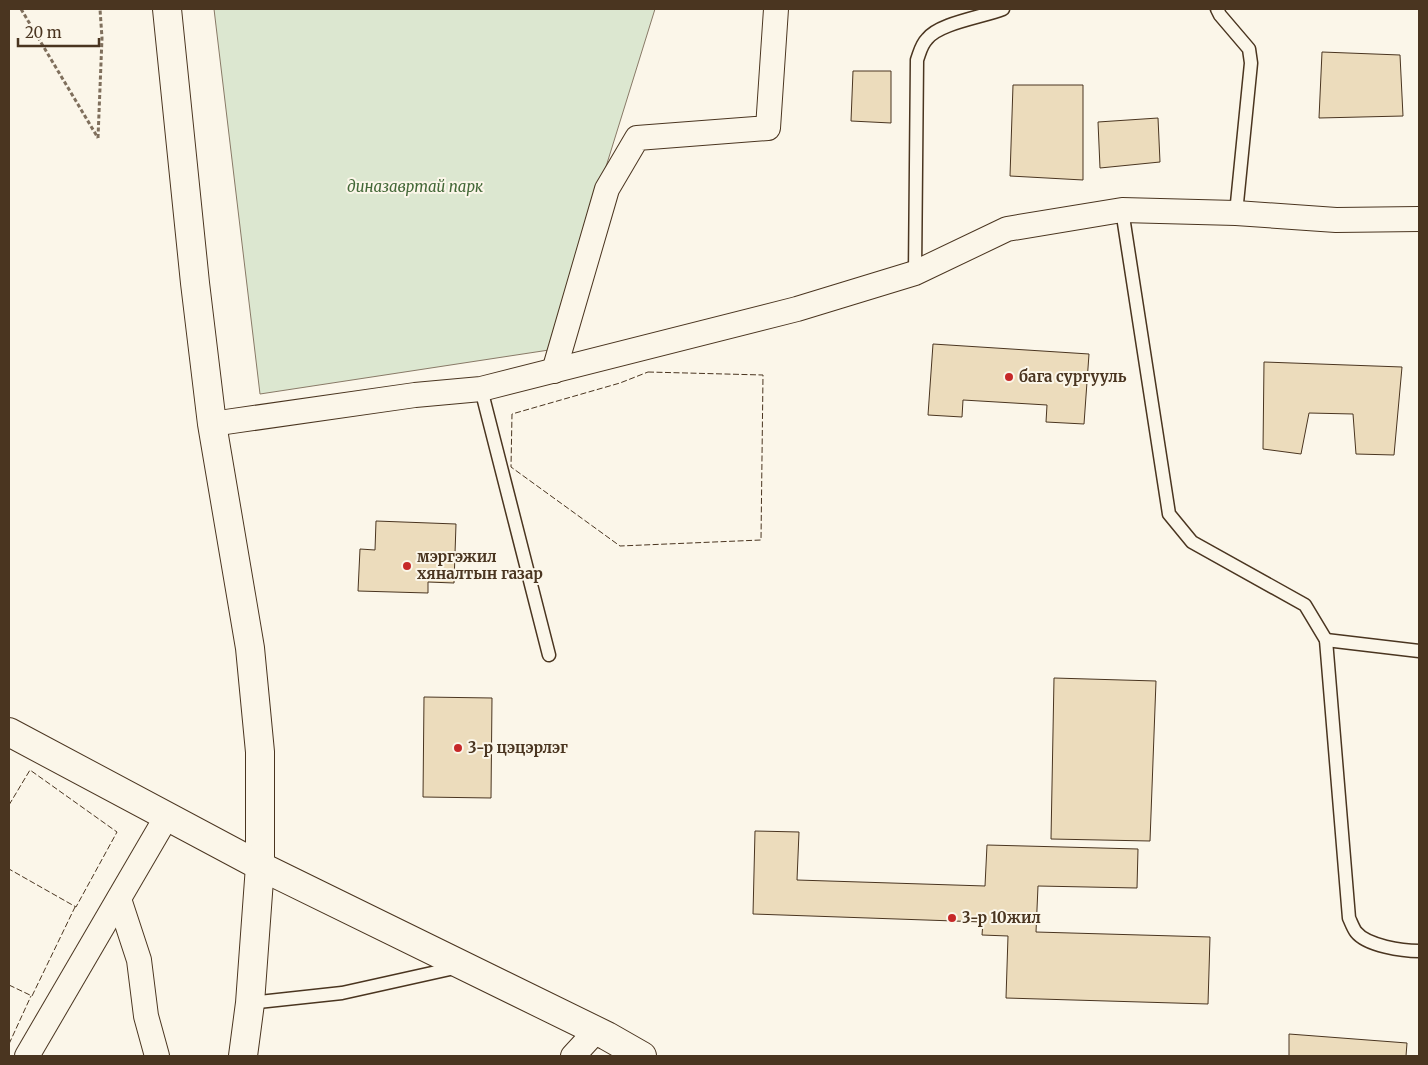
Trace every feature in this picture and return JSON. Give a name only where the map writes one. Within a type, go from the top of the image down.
[{"type":"street","points":[[167,9],[195,283],[212,424],[250,648],[260,752],[260,866],[250,1003],[243,1056]]},
{"type":"street","points":[[554,371],[607,190],[638,138],[768,128],[776,9]]},
{"type":"street","points":[[212,424],[415,395],[481,389],[797,309],[915,273],[1007,230],[1122,210],[1236,213],[1336,220],[1419,219]]},
{"type":"street","points":[[9,732],[260,866],[596,1031],[642,1056]]},
{"type":"street","points":[[27,1056],[167,816]]},
{"type":"street","points":[[119,900],[139,960],[146,1016],[157,1056]]},
{"type":"street","points":[[573,1056],[596,1031]]},
{"type":"lane","points":[[915,273],[917,60],[922,46],[928,37],[944,27],[1003,9]]},
{"type":"lane","points":[[1217,9],[1249,49],[1251,63],[1236,213]]},
{"type":"lane","points":[[1122,210],[1169,514],[1192,542],[1305,604],[1326,640],[1349,918],[1357,934],[1378,945],[1401,951],[1419,951]]},
{"type":"lane","points":[[481,389],[549,655]]},
{"type":"lane","points":[[1326,640],[1419,651]]},
{"type":"lane","points":[[250,1003],[342,993],[464,966]]},
{"type":"path","points":[[21,9],[98,138],[102,38],[100,9]]},
{"type":"green space","name":"диназавртай парк","points":[[214,9],[655,9],[549,350],[260,394]]},
{"type":"building","points":[[1322,52],[1400,55],[1403,116],[1319,118]]},
{"type":"building","points":[[853,71],[891,71],[891,123],[851,121]]},
{"type":"building","points":[[1013,85],[1083,85],[1083,180],[1010,176]]},
{"type":"building","points":[[1158,118],[1160,162],[1100,168],[1098,122]]},
{"type":"building","name":"бага сургууль","points":[[933,344],[1089,354],[1084,424],[1046,422],[1047,405],[963,400],[962,417],[928,415]]},
{"type":"building","points":[[1264,362],[1402,367],[1394,455],[1356,454],[1353,414],[1309,413],[1301,454],[1263,449]]},
{"type":"building","name":"мэргэжил хяналтын газар","points":[[376,521],[456,524],[454,583],[428,582],[428,593],[358,591],[360,549],[375,550]]},
{"type":"building","points":[[1054,678],[1156,681],[1150,841],[1051,839]]},
{"type":"building","name":"3-р цэцэрлэг","points":[[424,697],[492,698],[491,798],[423,797]]},
{"type":"building","name":"3-р 10жил","points":[[755,831],[799,832],[797,880],[985,886],[987,845],[1138,849],[1137,888],[1038,886],[1036,932],[1210,937],[1208,1004],[1006,998],[1008,936],[982,935],[983,922],[753,914]]},
{"type":"building","points":[[1289,1034],[1407,1043],[1406,1056],[1289,1056]]},
{"type":"fence","points":[[648,372],[763,375],[761,540],[620,546],[511,467],[512,414],[620,383],[648,372]]},
{"type":"fence","points":[[9,805],[30,770],[117,832],[76,907],[9,869]]},
{"type":"fence","points":[[9,985],[32,996],[75,907]]},
{"type":"fence","points":[[9,1044],[31,996]]},
{"type":"place","name":"бага сургууль","points":[[1009,377]]},
{"type":"place","name":"мэргэжил хяналтын газар","points":[[407,566]]},
{"type":"place","name":"3-р цэцэрлэг","points":[[458,748]]},
{"type":"place","name":"3-р 10жил","points":[[952,918]]}]
